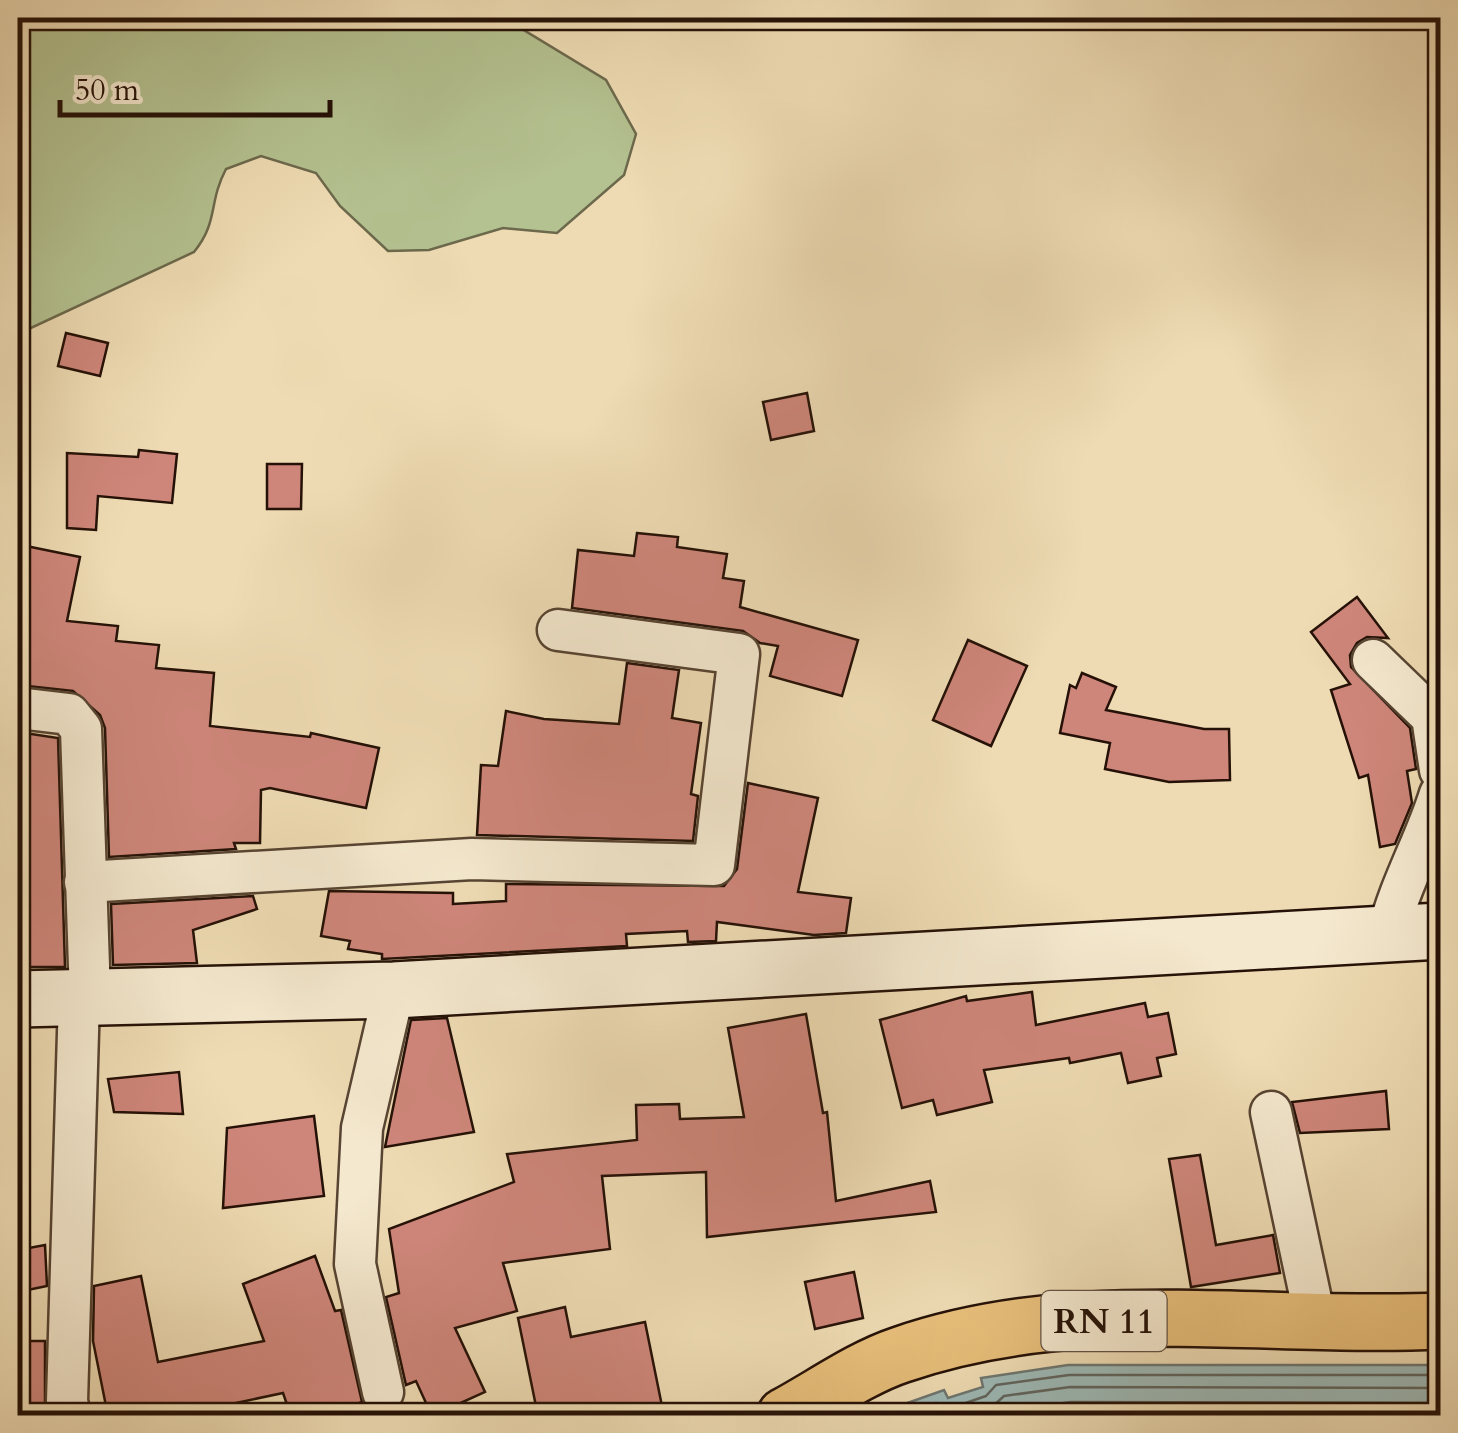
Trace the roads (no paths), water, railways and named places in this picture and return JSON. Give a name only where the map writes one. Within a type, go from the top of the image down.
[{"type":"main road","points":[[18,999],[394,990],[1282,943],[1333,934],[1414,932]]},
{"type":"main road","name":"RN 11","points":[[785,1416],[898,1355],[1007,1327],[1194,1316],[1316,1324],[1440,1321]]},
{"type":"street","points":[[84,882],[472,859],[714,865],[739,654],[558,630]]},
{"type":"street","points":[[1373,660],[1432,717],[1440,770]]},
{"type":"street","points":[[18,708],[69,714],[81,729],[84,997],[67,1401],[70,1416]]},
{"type":"street","points":[[1414,932],[1398,894],[1425,840],[1440,794]]},
{"type":"street","points":[[383,1392],[355,1264],[362,1128],[394,990]]},
{"type":"street","points":[[1272,1112],[1316,1324]]},
{"type":"water","points":[[1068,1365],[1440,1365],[1440,1415],[899,1415],[899,1406],[944,1390],[948,1398],[983,1387],[981,1378]]}]
